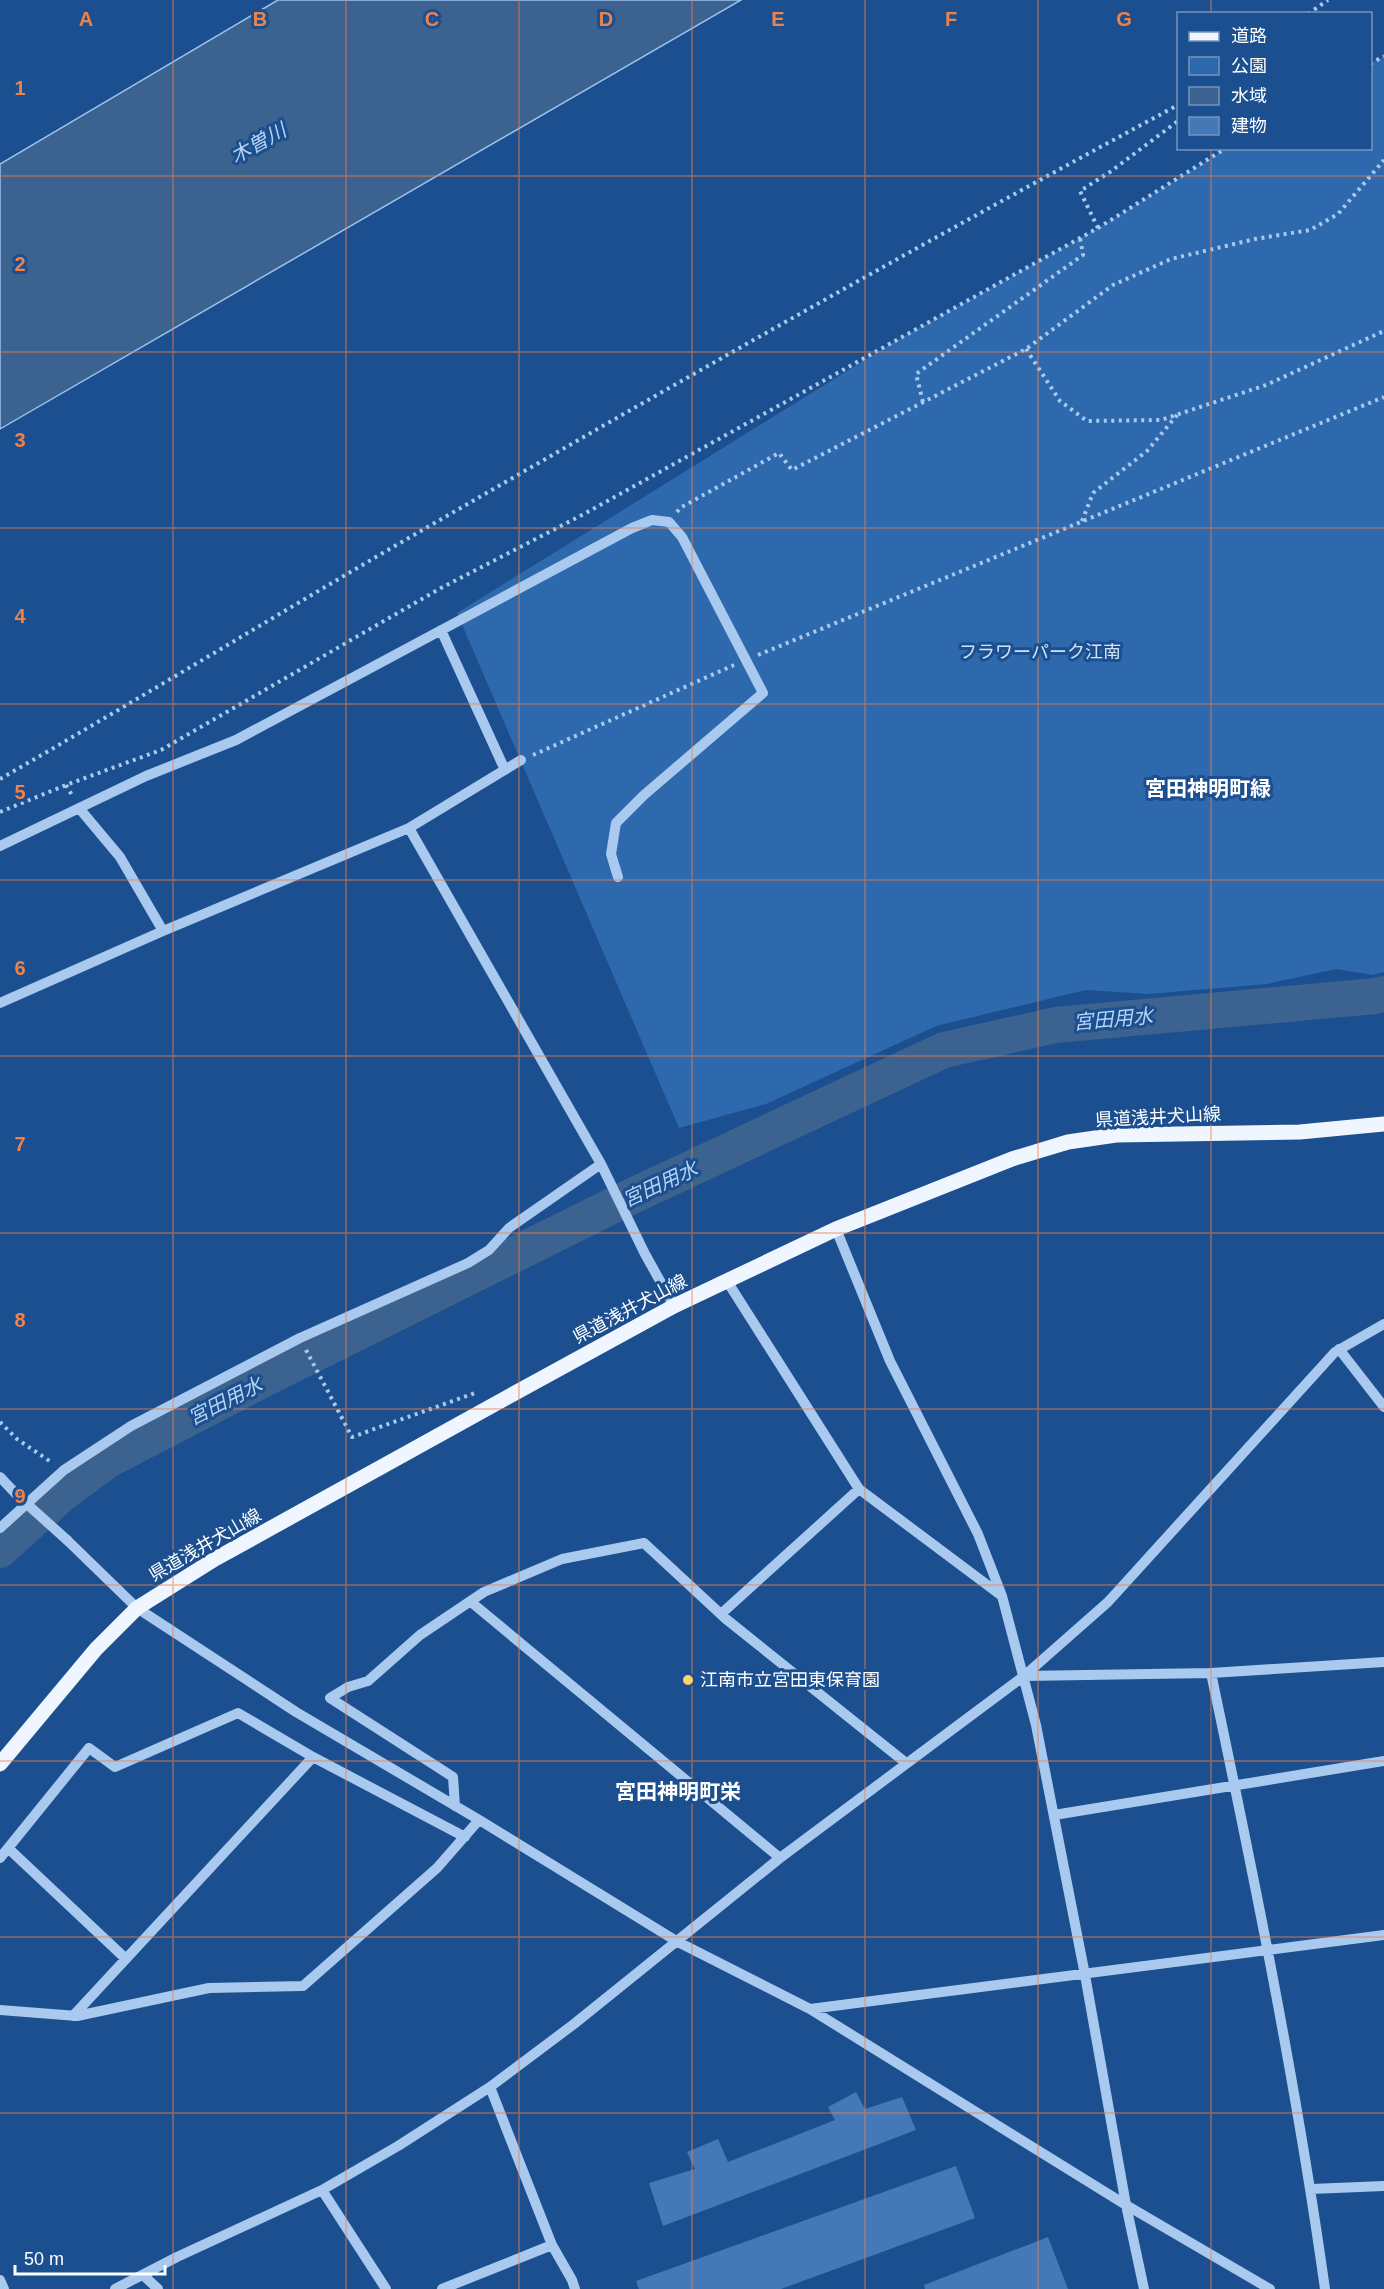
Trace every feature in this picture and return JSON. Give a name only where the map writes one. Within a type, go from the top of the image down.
[{"type":"main road","name":"県道浅井犬山線","points":[[0,1764],[96,1649],[137,1608],[215,1559],[674,1306],[836,1229],[1012,1159],[1068,1142],[1116,1136],[1300,1132],[1384,1124]]},
{"type":"street","points":[[0,846],[146,776],[236,740],[632,528],[652,520],[669,522],[682,537],[763,693],[644,795],[616,823],[610,854],[618,877]]},
{"type":"street","points":[[441,630],[505,770]]},
{"type":"street","points":[[0,1003],[163,931],[410,828],[521,760]]},
{"type":"street","points":[[79,808],[120,857],[163,931]]},
{"type":"street","points":[[410,828],[601,1164],[645,1254],[674,1306]]},
{"type":"street","points":[[0,1528],[64,1470],[131,1426],[300,1338],[468,1263],[489,1250],[509,1228],[601,1164]]},
{"type":"street","points":[[836,1229],[890,1361],[978,1534],[1002,1596],[1036,1725],[1085,1975],[1126,2205],[1144,2289]]},
{"type":"street","points":[[727,1281],[859,1489],[1002,1596]]},
{"type":"street","points":[[115,2289],[177,2257],[322,2190],[398,2146],[489,2087],[574,2024],[780,1858],[1024,1676],[1107,1602],[1339,1349],[1384,1324]]},
{"type":"street","points":[[1339,1349],[1382,1402]]},
{"type":"street","points":[[0,1477],[137,1608],[296,1712],[479,1820],[678,1942],[810,2009],[1126,2205],[1270,2289]]},
{"type":"street","points":[[721,1614],[859,1489]]},
{"type":"street","points":[[455,1806],[453,1777],[330,1698],[368,1681],[420,1635],[484,1592],[562,1559],[645,1543],[721,1614],[906,1763]]},
{"type":"street","points":[[471,1602],[780,1858]]},
{"type":"street","points":[[1024,1676],[1211,1673],[1384,1662]]},
{"type":"street","points":[[1211,1673],[1267,1951],[1311,2189],[1325,2289]]},
{"type":"street","points":[[0,1858],[89,1748],[115,1767],[238,1713],[313,1757],[465,1837]]},
{"type":"street","points":[[73,2016],[313,1757]]},
{"type":"street","points":[[1054,1815],[1384,1761]]},
{"type":"street","points":[[0,2010],[73,2016],[209,1988],[303,1986],[437,1868],[479,1820]]},
{"type":"street","points":[[8,1848],[126,1959]]},
{"type":"street","points":[[810,2009],[1384,1935]]},
{"type":"street","points":[[489,2087],[552,2245],[575,2289]]},
{"type":"street","points":[[1311,2189],[1384,2186]]},
{"type":"street","points":[[322,2190],[386,2289]]},
{"type":"street","points":[[442,2289],[552,2245]]},
{"type":"street","points":[[143,2275],[158,2289]]},
{"type":"street","points":[[0,2280],[4,2289]]},
{"type":"path","points":[[1311,12],[1328,0]]},
{"type":"path","points":[[0,779],[570,446],[950,230],[1177,106]]},
{"type":"path","points":[[1098,228],[1080,191],[1177,122]]},
{"type":"path","points":[[0,812],[161,750],[441,588],[584,514],[1098,228],[1223,150]]},
{"type":"path","points":[[669,522],[680,508],[779,453],[792,470],[1026,349],[1113,285],[1171,260],[1255,239],[1310,230],[1338,214],[1384,160]]},
{"type":"path","points":[[923,402],[916,374],[1083,255],[1080,238]]},
{"type":"path","points":[[1026,349],[1060,401],[1087,421],[1161,420],[1266,385],[1384,331]]},
{"type":"path","points":[[521,760],[746,659],[1384,397]]},
{"type":"path","points":[[1082,522],[1093,493],[1147,451],[1178,415]]},
{"type":"path","points":[[304,1346],[352,1437],[477,1392],[506,1398]]},
{"type":"path","points":[[0,1422],[17,1439],[64,1470]]},
{"type":"green space","name":"フラワーパーク江南","points":[[1384,56],[1384,972],[1373,975],[1336,969],[1267,984],[1148,994],[1086,990],[936,1026],[766,1104],[679,1128],[457,613],[892,343],[1098,228],[1224,150],[1372,150],[1372,62]]},
{"type":"water","name":"木曽川","points":[[278,0],[741,0],[0,429],[0,164]]},
{"type":"building","points":[[856,2092],[865,2109],[902,2097],[916,2130],[663,2226],[649,2183],[695,2169],[687,2152],[718,2139],[728,2162],[835,2120],[828,2107]]},
{"type":"building","points":[[956,2166],[975,2218],[781,2289],[639,2289],[636,2281]]},
{"type":"building","points":[[1048,2237],[1068,2289],[925,2289],[924,2285]]},
{"type":"waterway","name":"宮田用水","points":[[0,1550],[62,1494],[108,1460],[264,1379],[630,1197],[944,1050],[1056,1025],[1384,994]]},
{"type":"place","name":"江南市立宮田東保育園","points":[[688,1680]]},
{"type":"district","name":"宮田神明町緑","points":[[1208,789]]},
{"type":"district","name":"宮田神明町栄","points":[[678,1792]]}]
